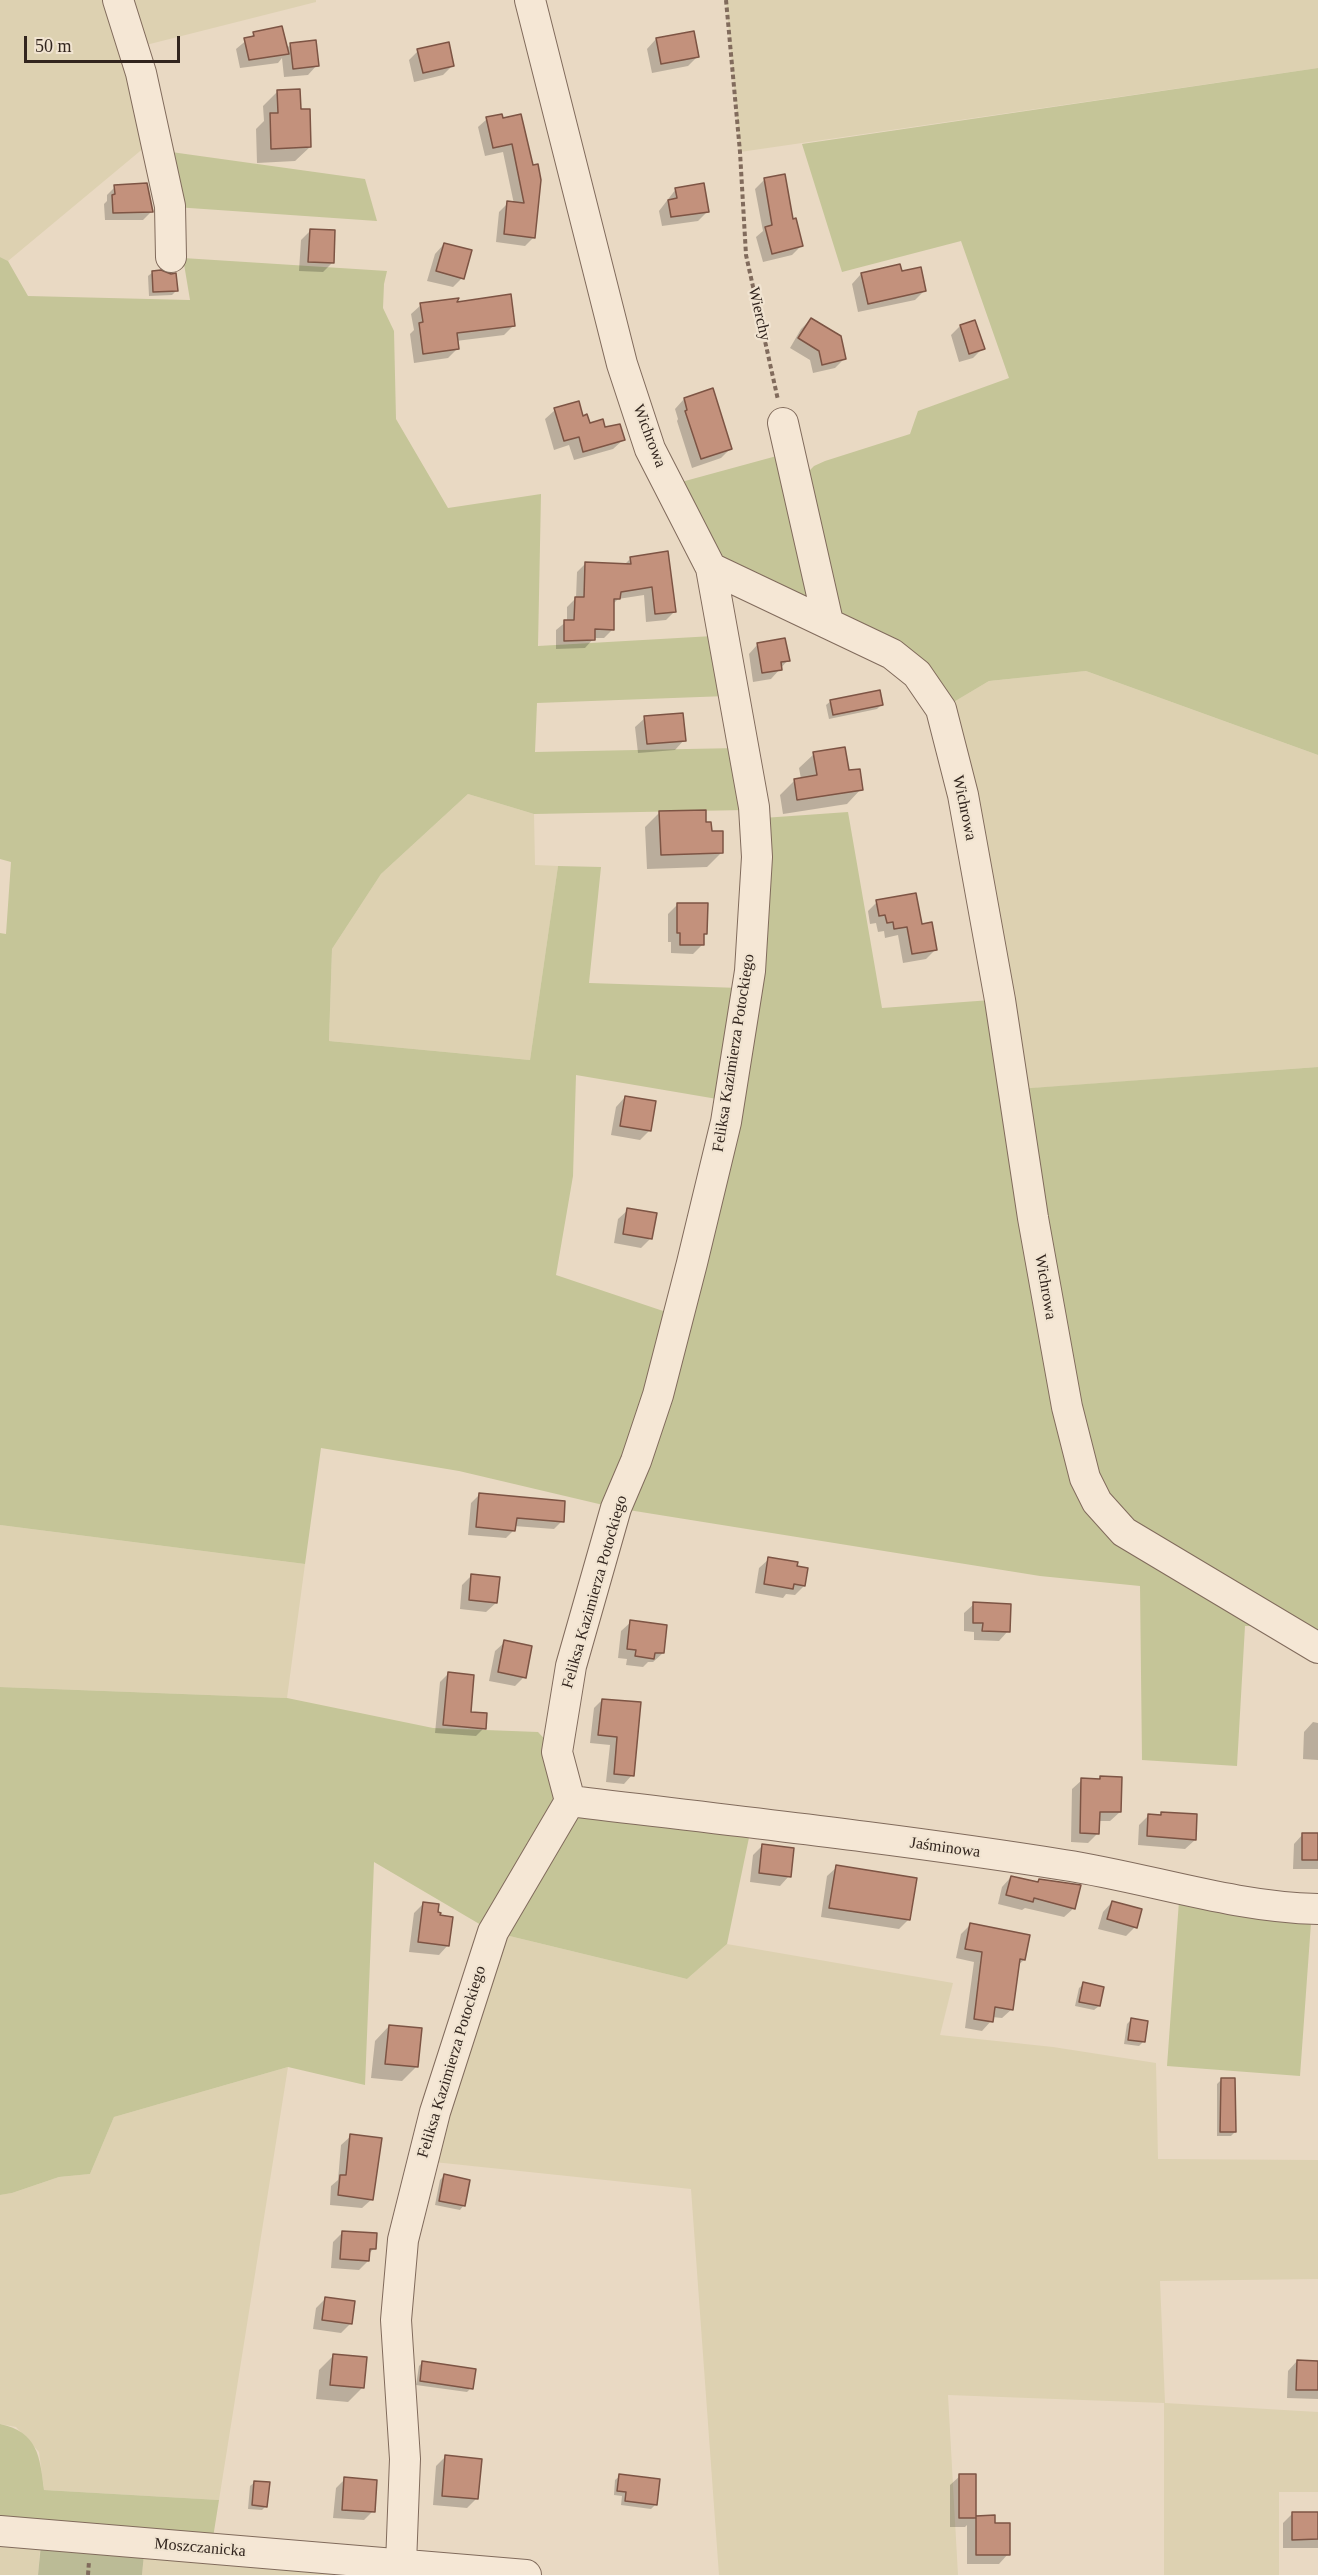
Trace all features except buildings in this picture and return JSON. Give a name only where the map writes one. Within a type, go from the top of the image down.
[{"type":"street","points":[[118,0],[141,73],[170,206],[171,257]]},
{"type":"street","name":"Wichrowa","points":[[530,0],[622,364],[650,448],[711,568],[892,654],[916,674],[941,710],[965,806],[1000,1000],[1039,1254],[1066,1407],[1085,1478],[1097,1502],[1124,1532],[1318,1648]]},
{"type":"street","points":[[783,423],[828,622]]},
{"type":"street","name":"Feliksa Kazimierza Potockiego","points":[[399,2569],[405,2459],[396,2319],[403,2240],[435,2112],[493,1932],[570,1801],[557,1752],[571,1666],[616,1508],[636,1461],[658,1395],[692,1263],[726,1122],[750,971],[757,857],[754,807],[711,568]]},
{"type":"street","name":"Jaśminowa","points":[[570,1801],[876,1838],[1068,1865],[1215,1898],[1318,1909]]},
{"type":"street","name":"Moszczanicka","points":[[0,2531],[399,2569],[526,2575]]},
{"type":"path","name":"Wierchy","points":[[726,0],[741,152],[746,255],[783,423]]},
{"type":"shaded area","points":[[0,0],[110,0],[151,142],[8,261],[0,257]]},
{"type":"shaded area","points":[[123,0],[316,0],[316,2],[138,47]]},
{"type":"shaded area","points":[[726,0],[1318,0],[1318,68],[740,152]]},
{"type":"shaded area","points":[[1086,671],[1318,755],[1318,1067],[1021,1089],[947,706],[989,681]]},
{"type":"shaded area","points":[[468,794],[534,814],[535,865],[558,866],[530,1060],[329,1041],[332,949],[381,874]]},
{"type":"shaded area","points":[[0,1525],[305,1564],[287,1698],[0,1687]]},
{"type":"shaded area","points":[[493,1932],[687,1979],[727,1944],[953,1983],[940,2035],[1053,2047],[1156,2063],[1158,2159],[1318,2160],[1318,2279],[1160,2281],[1165,2403],[1318,2412],[1318,2492],[1279,2492],[1279,2575],[1164,2575],[1164,2403],[948,2395],[958,2575],[719,2575],[691,2189],[434,2162]]},
{"type":"shaded area","points":[[288,2067],[219,2500],[44,2490],[39,2452],[16,2427],[0,2424],[0,2195],[59,2177],[90,2174],[114,2117]]},
{"type":"shaded area","points":[[0,2534],[41,2539],[38,2575],[0,2575]]},
{"type":"shaded area","points":[[144,2547],[386,2575],[142,2575]]},
{"type":"green space","points":[[1318,68],[1318,755],[1086,671],[989,681],[947,706],[828,622],[808,472],[825,461],[910,434],[918,411],[1009,378],[961,241],[842,272],[802,144]]},
{"type":"green space","points":[[164,151],[365,179],[377,221],[175,207]]},
{"type":"green space","points":[[0,257],[8,261],[28,296],[190,300],[183,258],[387,271],[383,308],[394,331],[396,419],[448,508],[541,494],[538,646],[713,636],[727,696],[537,703],[535,752],[738,748],[746,810],[534,814],[468,794],[381,874],[332,949],[329,1041],[530,1060],[558,866],[601,867],[589,983],[740,988],[723,1100],[576,1075],[573,1176],[556,1275],[684,1318],[713,1203],[737,1125],[759,977],[766,860],[763,818],[848,812],[882,1008],[991,1000],[1004,1090],[1318,1067],[1318,1648],[1279,1626],[1245,1626],[1237,1766],[1142,1760],[1140,1586],[1040,1576],[616,1508],[459,1471],[321,1448],[305,1564],[0,1525],[0,933],[6,934],[11,862],[0,859]]},
{"type":"green space","points":[[784,454],[808,599],[715,558],[674,484]]},
{"type":"green space","points":[[0,1687],[287,1698],[433,1728],[538,1732],[557,1752],[570,1801],[751,1828],[727,1944],[687,1979],[493,1932],[374,1862],[365,2085],[288,2067],[114,2117],[90,2174],[59,2177],[0,2195]]},
{"type":"green space","points":[[1179,1901],[1312,1909],[1300,2076],[1167,2066]]},
{"type":"green space","points":[[0,2424],[13,2428],[30,2440],[41,2467],[44,2490],[219,2500],[212,2544],[0,2526]]},
{"type":"green space","points":[[41,2544],[144,2553],[142,2575],[38,2575]]}]
